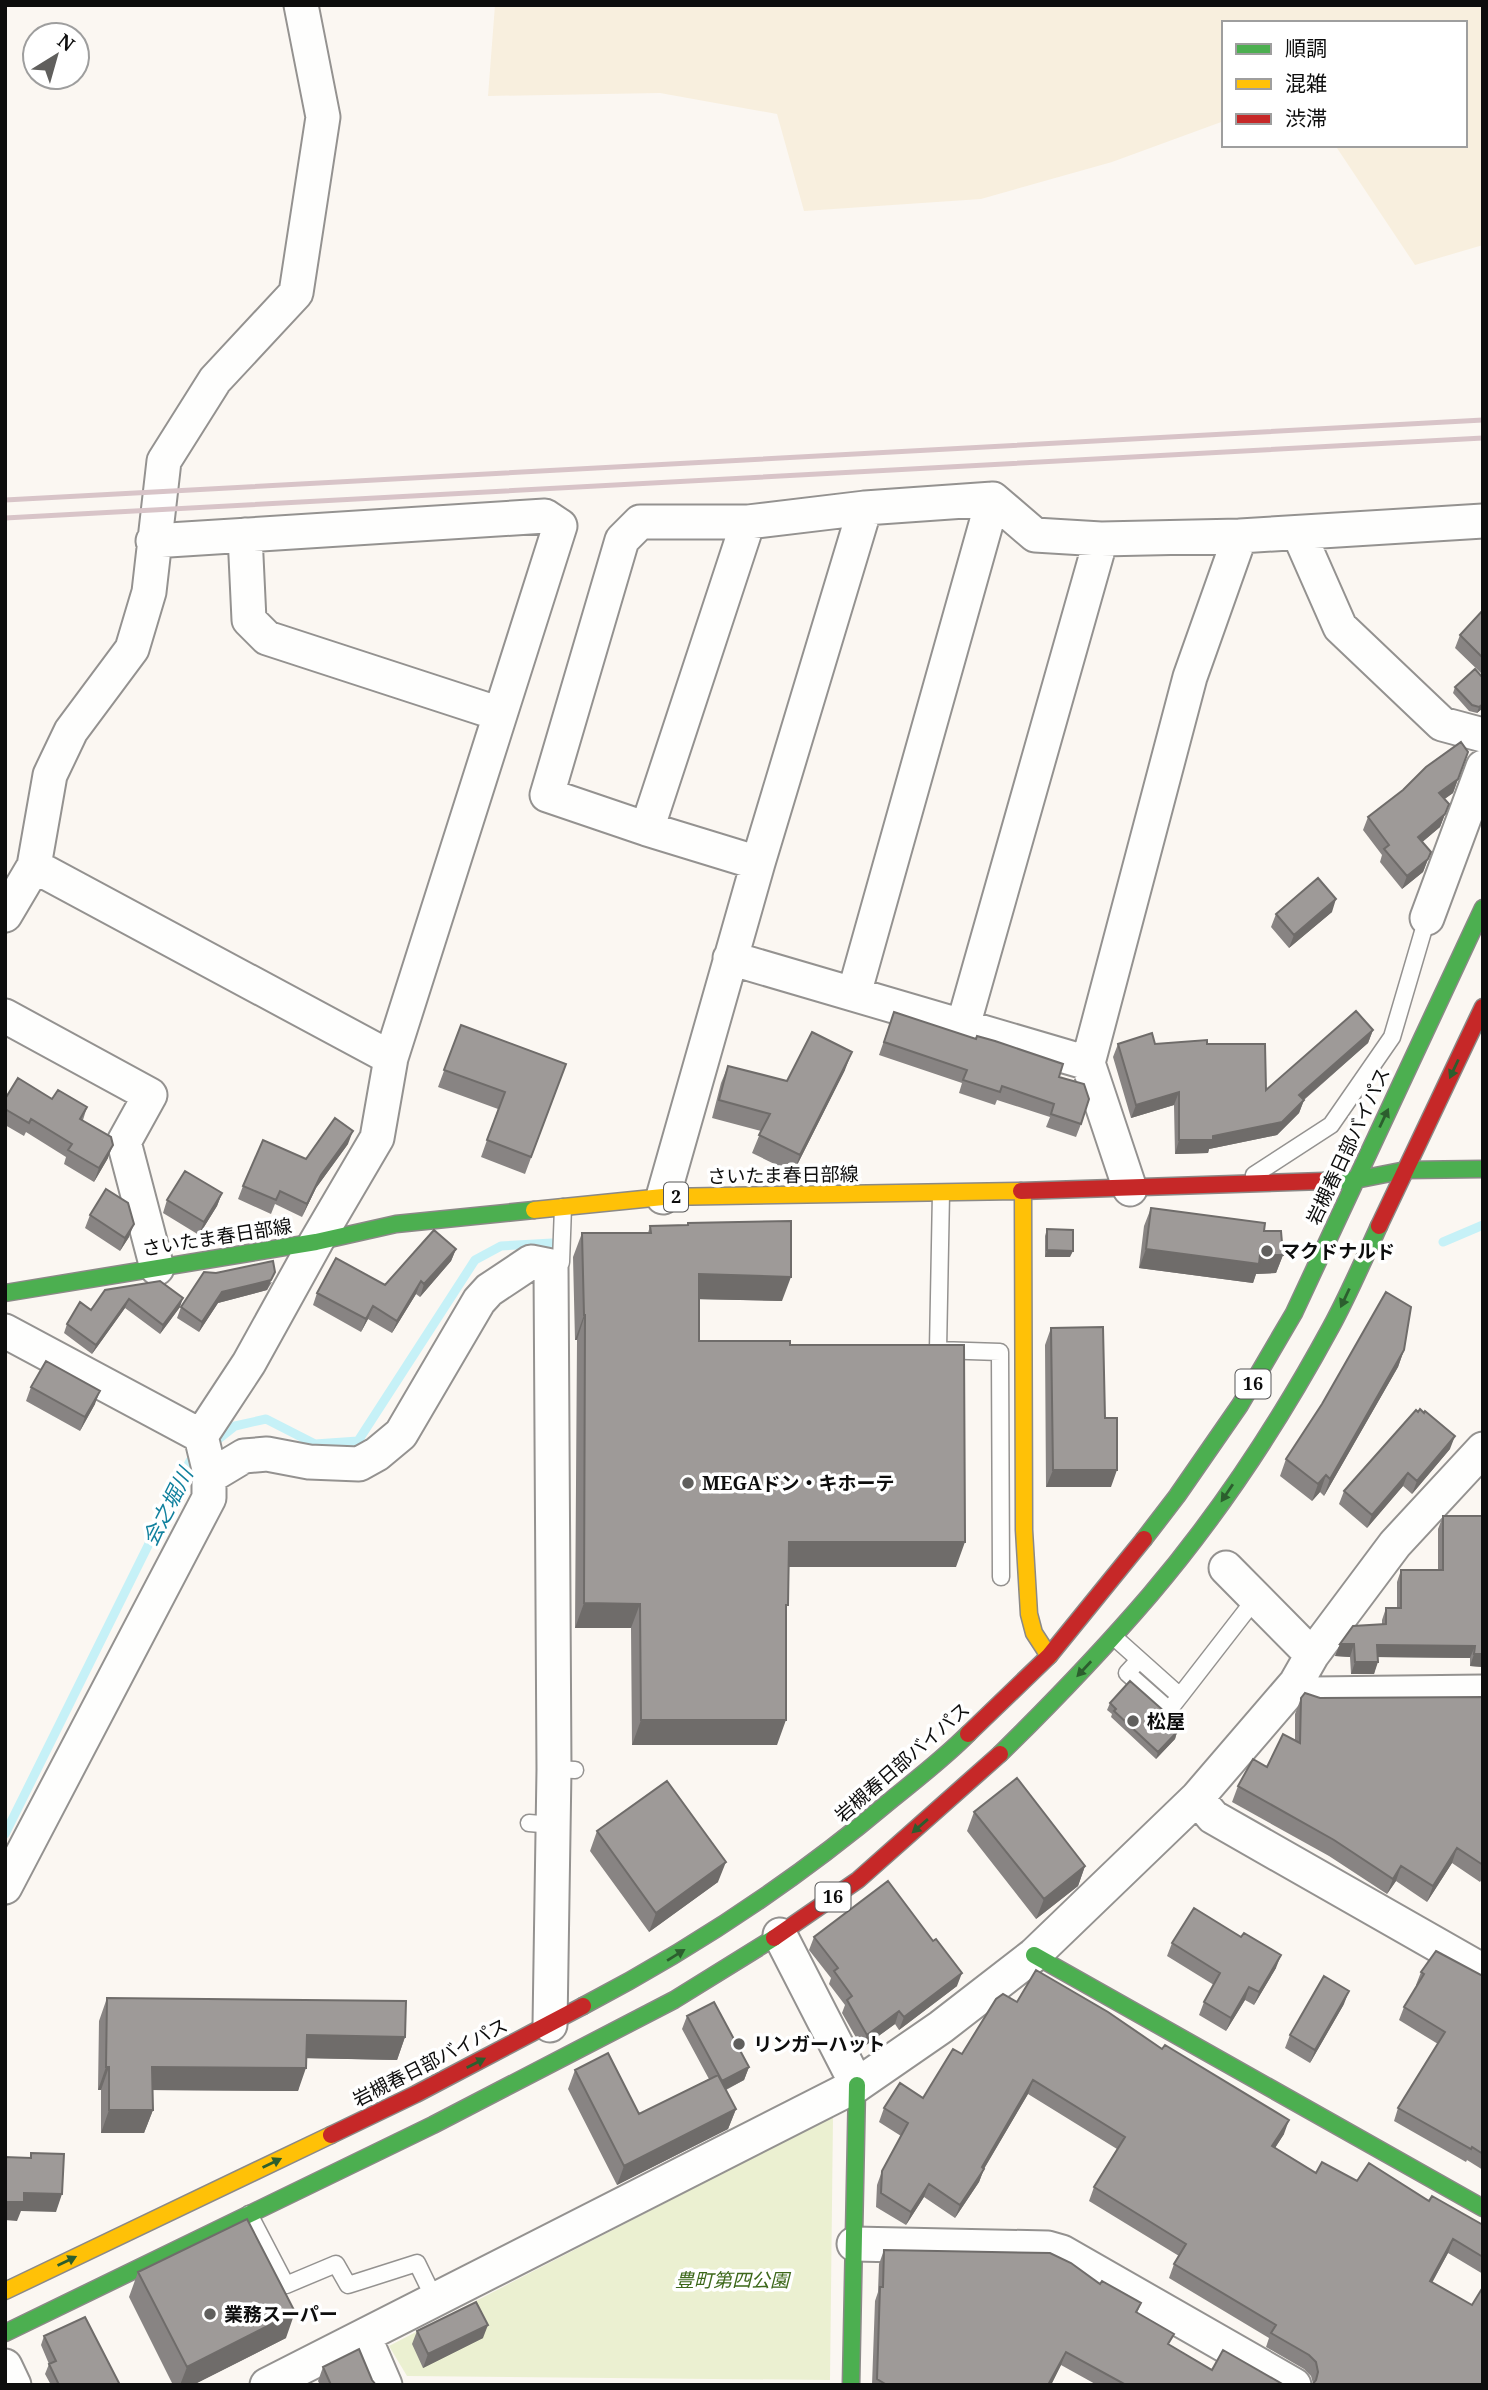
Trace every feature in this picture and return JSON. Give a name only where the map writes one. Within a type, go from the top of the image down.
[{"type":"main road","name":"岩槻春日部バイパス","points":[[5,2291],[416,2094],[654,1969],[750,1908],[833,1849],[954,1748],[1049,1656],[1121,1570],[1177,1496],[1240,1405],[1294,1313],[1483,908]]},
{"type":"main road","name":"16","points":[[5,2333],[433,2125],[663,2006],[779,1936],[858,1880],[980,1773],[1065,1691],[1151,1594],[1211,1517],[1272,1427],[1332,1326],[1483,1007]]},
{"type":"main road","name":"さいたま春日部線","points":[[5,1293],[316,1242],[396,1224],[663,1197],[1130,1189],[1355,1180],[1406,1170],[1483,1169]]},
{"type":"main road","points":[[1023,1192],[1024,1530],[1029,1614],[1034,1633],[1049,1656]]},
{"type":"main road","points":[[1034,1955],[1483,2208]]},
{"type":"main road","points":[[851,2385],[857,2085]]},
{"type":"street","points":[[5,915],[34,866],[50,775],[71,731],[132,649],[149,592],[164,461],[215,380],[296,293],[323,117],[301,5]]},
{"type":"street","points":[[854,994],[993,499]]},
{"type":"street","points":[[758,863],[647,830],[547,796],[622,540],[640,522],[748,522],[864,508],[993,499],[1035,535],[1101,539],[1299,534],[1483,521]]},
{"type":"street","points":[[663,1197],[730,958],[864,508]]},
{"type":"street","points":[[5,1887],[209,1498],[204,1453],[316,1242],[377,1138],[391,1058],[560,526],[545,516],[153,541]]},
{"type":"street","points":[[647,830],[748,522]]},
{"type":"street","points":[[1299,534],[1340,627],[1442,724],[1483,735]]},
{"type":"street","points":[[245,535],[249,620],[267,639],[500,714]]},
{"type":"street","points":[[1130,1189],[1088,1063],[1190,677],[1240,536]]},
{"type":"street","points":[[963,1026],[1101,539]]},
{"type":"street","points":[[1427,918],[1483,767]]},
{"type":"street","points":[[34,866],[391,1058]]},
{"type":"street","points":[[730,958],[1088,1063]]},
{"type":"street","points":[[5,1016],[150,1095],[124,1142],[157,1268]]},
{"type":"street","points":[[5,1331],[204,1453],[244,1456],[267,1454],[309,1462],[359,1464],[377,1454],[401,1434],[478,1301],[489,1290],[531,1262],[551,1266],[564,1769],[541,1824],[550,2025]]},
{"type":"street","points":[[267,2385],[857,2085],[941,2027],[1034,1955],[1197,1798],[1304,1669],[1395,1544],[1483,1450]]},
{"type":"street","points":[[1226,1568],[1256,1598],[1304,1669],[1314,1694],[1483,1692]]},
{"type":"street","points":[[1197,1798],[1213,1816],[1483,1970]]},
{"type":"street","points":[[779,1936],[857,2085]]},
{"type":"street","points":[[854,2244],[1048,2248],[1062,2252],[1294,2385]]},
{"type":"street","points":[[364,2336],[385,2385]]},
{"type":"street","points":[[5,2366],[14,2385]]},
{"type":"lane","points":[[1241,1184],[1331,1125],[1392,1037],[1427,918]]},
{"type":"lane","points":[[941,1193],[938,1350],[1000,1352],[1002,1577]]},
{"type":"lane","points":[[551,1266],[561,1262],[563,1208]]},
{"type":"lane","points":[[1000,1533],[1024,1530]]},
{"type":"lane","points":[[1114,1637],[1180,1696],[1256,1598]]},
{"type":"lane","points":[[249,2214],[286,2286],[336,2264],[348,2286],[417,2263],[435,2300]]},
{"type":"shaded area","points":[[495,5],[1483,5],[1483,245],[1415,265],[1336,147],[1467,147],[1467,21],[1222,21],[1222,122],[1112,162],[981,199],[804,211],[777,114],[660,93],[488,96]]},
{"type":"green space","name":"豊町第四公園","points":[[833,2116],[830,2380],[407,2376],[389,2346]]},
{"type":"building","points":[[1483,610],[1483,658],[1460,635]]},
{"type":"building","points":[[1475,669],[1483,678],[1483,704],[1479,707],[1472,705],[1455,687]]},
{"type":"building","points":[[1461,742],[1468,752],[1458,779],[1439,793],[1449,804],[1445,814],[1418,837],[1431,852],[1428,859],[1407,876],[1384,849],[1389,845],[1368,817],[1403,790],[1426,767]]},
{"type":"building","points":[[1318,878],[1336,899],[1294,935],[1276,914]]},
{"type":"building","points":[[1356,1011],[1373,1030],[1299,1095],[1304,1100],[1282,1122],[1213,1136],[1213,1140],[1179,1140],[1179,1092],[1136,1105],[1118,1044],[1152,1033],[1155,1044],[1207,1040],[1207,1044],[1265,1044],[1266,1090]]},
{"type":"building","points":[[894,1012],[1063,1064],[1059,1077],[1084,1084],[1089,1099],[1081,1124],[1051,1114],[1054,1104],[1002,1086],[1000,1092],[963,1080],[967,1070],[884,1042]]},
{"type":"building","points":[[461,1025],[566,1064],[531,1157],[487,1140],[505,1092],[444,1070]]},
{"type":"building","points":[[812,1032],[852,1052],[800,1155],[759,1135],[770,1114],[719,1100],[728,1066],[787,1081]]},
{"type":"building","points":[[18,1078],[52,1099],[58,1090],[87,1107],[80,1119],[111,1137],[113,1145],[99,1168],[68,1150],[72,1144],[31,1119],[29,1123],[5,1109],[5,1099]]},
{"type":"building","points":[[335,1118],[353,1131],[321,1175],[307,1204],[280,1191],[276,1200],[243,1186],[263,1140],[306,1159]]},
{"type":"building","points":[[185,1171],[222,1193],[204,1222],[167,1200]]},
{"type":"building","points":[[106,1189],[128,1203],[134,1224],[125,1238],[90,1215]]},
{"type":"building","points":[[1151,1208],[1265,1223],[1264,1231],[1281,1231],[1283,1255],[1260,1255],[1259,1264],[1146,1249]]},
{"type":"building","points":[[791,1221],[791,1277],[699,1274],[699,1341],[790,1341],[790,1345],[964,1345],[965,1542],[789,1542],[786,1720],[641,1720],[640,1604],[584,1603],[585,1315],[582,1233],[651,1233],[650,1226]]},
{"type":"building","points":[[1047,1229],[1073,1230],[1073,1251],[1047,1250]]},
{"type":"building","points":[[434,1230],[456,1249],[424,1284],[421,1281],[397,1321],[373,1306],[366,1319],[317,1293],[336,1258],[385,1285]]},
{"type":"building","points":[[273,1261],[275,1272],[271,1280],[222,1292],[202,1322],[181,1307],[204,1272],[216,1273]]},
{"type":"building","points":[[160,1281],[183,1298],[163,1325],[129,1299],[96,1345],[67,1324],[80,1302],[91,1310],[105,1290]]},
{"type":"building","points":[[1386,1292],[1411,1307],[1404,1350],[1330,1479],[1326,1475],[1318,1484],[1286,1459],[1322,1404]]},
{"type":"building","points":[[1103,1327],[1105,1418],[1117,1418],[1117,1470],[1053,1470],[1051,1328]]},
{"type":"building","points":[[46,1361],[100,1391],[85,1417],[31,1387]]},
{"type":"building","points":[[1420,1409],[1455,1436],[1417,1481],[1408,1473],[1372,1515],[1344,1491],[1416,1410],[1418,1412]]},
{"type":"building","points":[[1443,1516],[1483,1516],[1483,1654],[1474,1654],[1475,1646],[1377,1645],[1378,1662],[1355,1662],[1354,1644],[1340,1644],[1353,1626],[1386,1624],[1386,1608],[1401,1608],[1401,1570],[1443,1570]]},
{"type":"building","points":[[1130,1681],[1165,1712],[1160,1717],[1177,1732],[1158,1752],[1114,1711],[1116,1709],[1110,1703]]},
{"type":"building","points":[[1305,1693],[1320,1698],[1483,1697],[1483,1865],[1457,1848],[1433,1886],[1401,1866],[1393,1879],[1334,1840],[1238,1786],[1253,1759],[1267,1767],[1283,1734],[1300,1743],[1301,1698]]},
{"type":"building","points":[[1017,1778],[1085,1866],[1044,1899],[974,1812]]},
{"type":"building","points":[[667,1781],[726,1862],[656,1913],[597,1831]]},
{"type":"building","points":[[888,1881],[933,1941],[936,1939],[962,1973],[904,2017],[899,2011],[867,2035],[847,2000],[852,1996],[834,1971],[838,1968],[814,1937]]},
{"type":"building","points":[[1194,1908],[1241,1937],[1244,1933],[1281,1955],[1259,1992],[1249,1987],[1231,2018],[1204,2002],[1220,1973],[1172,1943]]},
{"type":"building","points":[[1436,1951],[1483,1976],[1483,2154],[1398,2108],[1445,2032],[1404,2007],[1424,1974],[1421,1972]]},
{"type":"building","points":[[1036,1970],[1108,2012],[1162,2049],[1165,2045],[1289,2120],[1272,2146],[1316,2173],[1322,2162],[1357,2181],[1369,2163],[1429,2201],[1432,2196],[1483,2225],[1483,2257],[1453,2239],[1430,2281],[1472,2305],[1483,2287],[1482,2385],[1312,2385],[1318,2372],[1316,2362],[1271,2333],[1276,2325],[1174,2264],[1186,2244],[1094,2187],[1125,2137],[1033,2080],[982,2167],[984,2169],[960,2205],[929,2184],[911,2212],[881,2193],[882,2171],[908,2123],[884,2108],[900,2083],[923,2098],[953,2049],[962,2054],[996,1999],[1003,1994],[1017,2002]]},
{"type":"building","points":[[1324,1976],[1349,1991],[1315,2050],[1290,2035]]},
{"type":"building","points":[[107,1998],[406,2001],[405,2037],[307,2035],[306,2068],[152,2067],[153,2110],[109,2110],[109,2067],[106,2067]]},
{"type":"building","points":[[714,2002],[749,2067],[722,2081],[687,2016]]},
{"type":"building","points":[[608,2053],[639,2114],[718,2075],[736,2109],[624,2166],[575,2070]]},
{"type":"building","points":[[31,2153],[64,2154],[62,2194],[24,2193],[24,2202],[5,2202],[5,2157],[31,2158]]},
{"type":"building","points":[[247,2219],[295,2312],[187,2367],[138,2272]]},
{"type":"building","points":[[884,2250],[1050,2253],[1071,2263],[1100,2284],[1102,2281],[1141,2303],[1136,2312],[1174,2334],[1168,2344],[1212,2370],[1223,2350],[1284,2385],[1126,2385],[1066,2352],[1048,2385],[887,2385],[877,2379]]},
{"type":"building","points":[[476,2302],[488,2325],[428,2354],[417,2331]]},
{"type":"building","points":[[85,2317],[120,2385],[59,2385],[49,2364],[56,2361],[44,2336]]},
{"type":"building","points":[[359,2349],[376,2385],[331,2385],[323,2367]]},
{"type":"waterway","name":"会之堀川","points":[[1443,1242],[1483,1225]]},
{"type":"waterway","name":"会之堀川","points":[[211,1445],[235,1426],[266,1419],[315,1444],[358,1441],[475,1260],[501,1246],[552,1243]]},
{"type":"waterway","name":"会之堀川","points":[[5,1834],[190,1461],[197,1456]]},
{"type":"railway","points":[[5,500],[1483,420]]},
{"type":"railway","points":[[5,518],[1483,438]]},
{"type":"traffic: fast","points":[[1144,1539],[1240,1405],[1294,1313],[1483,908]]},
{"type":"traffic: fast","points":[[1324,1181],[1355,1180],[1406,1170],[1483,1169]]},
{"type":"traffic: fast","points":[[5,1293],[316,1242],[396,1224],[534,1210]]},
{"type":"traffic: fast","points":[[1000,1754],[1132,1616],[1224,1499],[1270,1432],[1311,1362],[1344,1302],[1379,1226]]},
{"type":"traffic: fast","points":[[583,2006],[664,1961],[743,1912],[855,1830],[968,1734]]},
{"type":"traffic: fast","points":[[5,2333],[433,2125],[674,2000],[774,1938]]},
{"type":"traffic: fast","points":[[1034,1955],[1483,2208]]},
{"type":"traffic: fast","points":[[851,2385],[857,2085]]},
{"type":"traffic: slow","points":[[534,1210],[663,1197],[1021,1191]]},
{"type":"traffic: slow","points":[[1023,1192],[1024,1530],[1029,1614],[1034,1633],[1049,1656]]},
{"type":"traffic: slow","points":[[5,2291],[331,2135]]},
{"type":"traffic: jam","points":[[1379,1226],[1483,1007]]},
{"type":"traffic: jam","points":[[1021,1191],[1324,1181]]},
{"type":"traffic: jam","points":[[968,1734],[1049,1656],[1144,1539]]},
{"type":"traffic: jam","points":[[774,1938],[858,1880],[1000,1754]]},
{"type":"traffic: jam","points":[[331,2135],[416,2094],[583,2006]]},
{"type":"place","name":"マクドナルド","points":[[1267,1251]]},
{"type":"place","name":"MEGAドン・キホーテ","points":[[688,1483]]},
{"type":"place","name":"松屋","points":[[1133,1721]]},
{"type":"place","name":"リンガーハット","points":[[739,2044]]},
{"type":"place","name":"業務スーパー","points":[[210,2314]]}]
